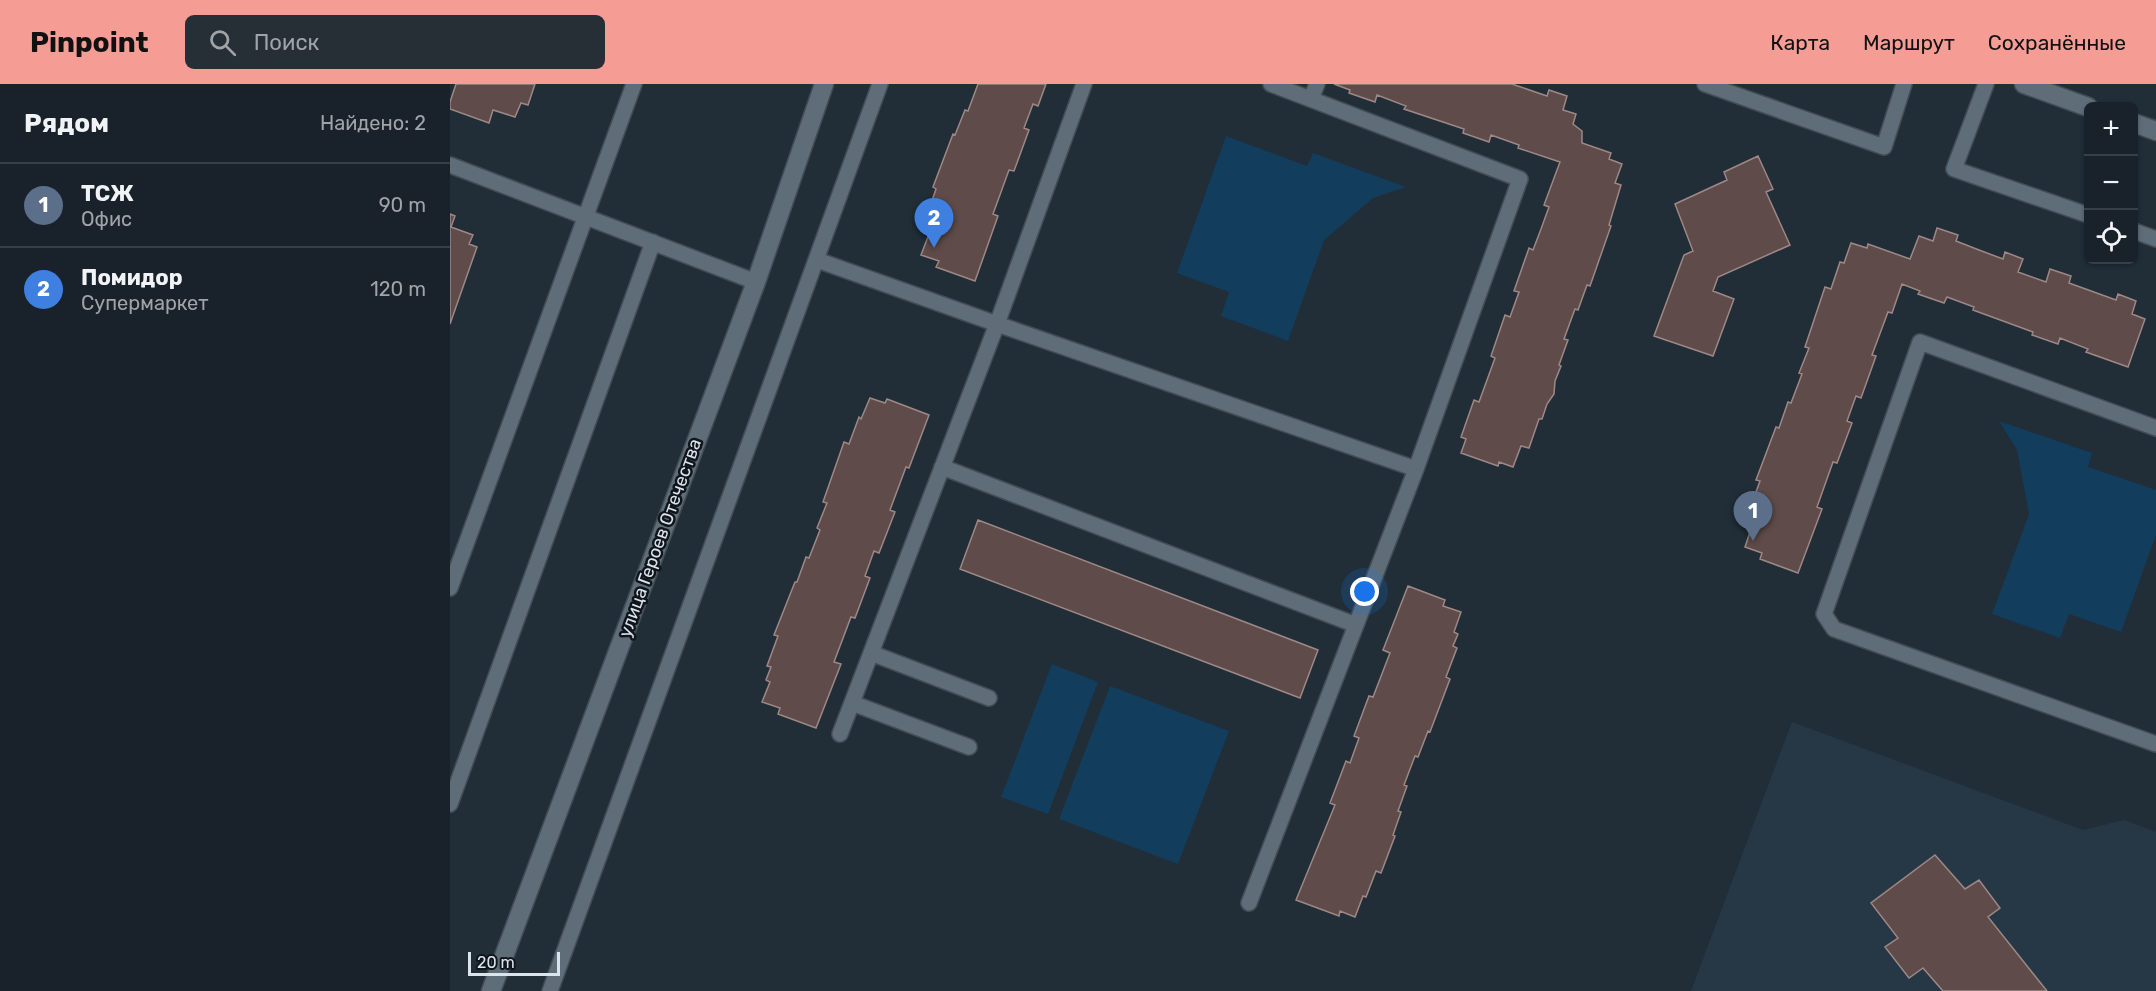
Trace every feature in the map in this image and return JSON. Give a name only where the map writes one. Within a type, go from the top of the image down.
[{"type":"street","name":"улица Героев Отечества","points":[[491,991],[756,282],[824,84]]},
{"type":"street","points":[[2024,84],[2084,106]]},
{"type":"street","points":[[2138,125],[2156,131]]},
{"type":"lane","points":[[450,588],[634,84]]},
{"type":"lane","points":[[550,991],[880,84]]},
{"type":"lane","points":[[840,734],[997,324],[1084,84]]},
{"type":"lane","points":[[1249,903],[1416,468],[1520,179],[1271,84]]},
{"type":"lane","points":[[1311,99],[1317,84]]},
{"type":"lane","points":[[1705,84],[1884,147],[1904,84]]},
{"type":"lane","points":[[1986,84],[1954,169],[2084,214]]},
{"type":"lane","points":[[450,165],[756,282]]},
{"type":"lane","points":[[2138,233],[2156,238]]},
{"type":"lane","points":[[450,804],[653,242]]},
{"type":"lane","points":[[817,260],[1416,468]]},
{"type":"lane","points":[[2156,428],[1920,342],[1824,614],[1834,629],[2156,744]]},
{"type":"lane","points":[[942,467],[1356,625]]},
{"type":"lane","points":[[871,653],[989,698]]},
{"type":"lane","points":[[852,703],[969,747]]},
{"type":"shaded area","points":[[1226,136],[1307,166],[1313,153],[1406,187],[1373,198],[1324,240],[1288,341],[1221,316],[1229,292],[1177,273]]},
{"type":"shaded area","points":[[1999,421],[2092,453],[2088,467],[2156,490],[2156,535],[2121,632],[2069,614],[2060,638],[1992,614],[2029,514],[2017,450]]},
{"type":"shaded area","points":[[1052,664],[1098,682],[1048,814],[1001,797]]},
{"type":"shaded area","points":[[1110,686],[1229,731],[1178,864],[1059,819]]},
{"type":"shaded area","points":[[1792,722],[2083,830],[2124,820],[2156,832],[2156,991],[1691,991]]},
{"type":"building","points":[[456,84],[535,84],[528,105],[521,103],[515,117],[493,110],[489,123],[450,109]]},
{"type":"building","points":[[978,84],[1046,84],[1038,106],[1033,104],[1024,128],[1029,130],[1014,171],[1009,170],[993,214],[998,216],[975,281],[936,267],[939,261],[921,255],[929,234],[925,233],[929,219],[926,218],[936,189],[933,187],[953,134],[955,135],[965,110],[968,111]]},
{"type":"building","points":[[1334,84],[1512,84],[1547,96],[1549,90],[1567,96],[1563,110],[1576,114],[1573,124],[1582,131],[1582,143],[1611,153],[1609,159],[1622,164],[1615,183],[1621,185],[1609,225],[1611,226],[1590,286],[1587,285],[1578,310],[1575,309],[1564,339],[1568,340],[1559,365],[1561,366],[1555,381],[1554,394],[1547,404],[1542,419],[1539,419],[1529,448],[1521,446],[1513,467],[1499,462],[1498,466],[1461,453],[1466,439],[1461,437],[1474,400],[1479,402],[1495,358],[1491,356],[1505,315],[1510,317],[1519,292],[1514,291],[1529,248],[1533,250],[1549,207],[1544,205],[1560,162],[1518,148],[1519,145],[1491,135],[1489,142],[1463,133],[1464,129],[1404,109],[1406,106],[1377,95],[1375,102],[1349,93],[1350,90]]},
{"type":"building","points":[[1758,156],[1773,189],[1766,192],[1790,245],[1718,277],[1713,291],[1734,299],[1713,356],[1654,336],[1684,255],[1693,251],[1675,204],[1727,180],[1724,172]]},
{"type":"building","points":[[450,214],[455,216],[451,227],[473,235],[469,244],[477,247],[450,324]]},
{"type":"building","points":[[1937,228],[1958,235],[1956,241],[2003,259],[2005,252],[2023,259],[2018,272],[2046,282],[2050,269],[2071,276],[2069,283],[2116,300],[2118,294],[2136,301],[2132,314],[2145,319],[2128,367],[2086,352],[2088,349],[2060,338],[2058,344],[2032,335],[2033,332],[1973,310],[1974,307],[1947,297],[1944,303],[1918,294],[1920,291],[1902,284],[1892,313],[1888,312],[1872,355],[1876,356],[1861,398],[1856,396],[1847,421],[1852,423],[1837,463],[1833,462],[1817,507],[1822,509],[1798,573],[1760,559],[1762,553],[1745,547],[1752,526],[1748,525],[1753,512],[1749,511],[1760,481],[1756,480],[1776,427],[1779,428],[1788,402],[1791,403],[1802,374],[1799,373],[1809,348],[1805,347],[1825,287],[1831,289],[1840,262],[1844,263],[1851,243],[1867,248],[1868,244],[1910,259],[1919,236],[1933,241]]},
{"type":"building","points":[[870,398],[885,403],[887,399],[929,415],[890,510],[895,512],[879,553],[874,551],[865,576],[870,578],[855,618],[851,617],[834,662],[841,664],[816,728],[778,714],[780,708],[762,702],[770,682],[766,680],[771,667],[767,666],[778,636],[774,635],[795,582],[797,582],[806,557],[809,558],[820,530],[817,528],[827,503],[823,502],[844,442],[849,444],[859,417],[861,419]]},
{"type":"building","points":[[978,520],[1318,650],[1300,698],[960,569]]},
{"type":"building","points":[[1408,586],[1445,600],[1443,606],[1461,612],[1454,632],[1458,634],[1453,646],[1457,648],[1446,677],[1450,679],[1430,732],[1428,731],[1418,757],[1415,756],[1404,785],[1407,786],[1398,811],[1401,812],[1393,835],[1395,836],[1381,873],[1376,871],[1355,917],[1340,911],[1339,916],[1296,900],[1335,805],[1330,803],[1346,761],[1350,763],[1359,738],[1354,736],[1369,696],[1373,697],[1390,653],[1383,650]]},
{"type":"building","points":[[1935,855],[1965,889],[1979,880],[2000,908],[1988,917],[2047,991],[1943,991],[1923,968],[1909,978],[1885,947],[1898,938],[1871,903]]},
{"type":"place","name":"Помидор","points":[[934,248]]},
{"type":"place","name":"ТСЖ","points":[[1753,541]]}]
